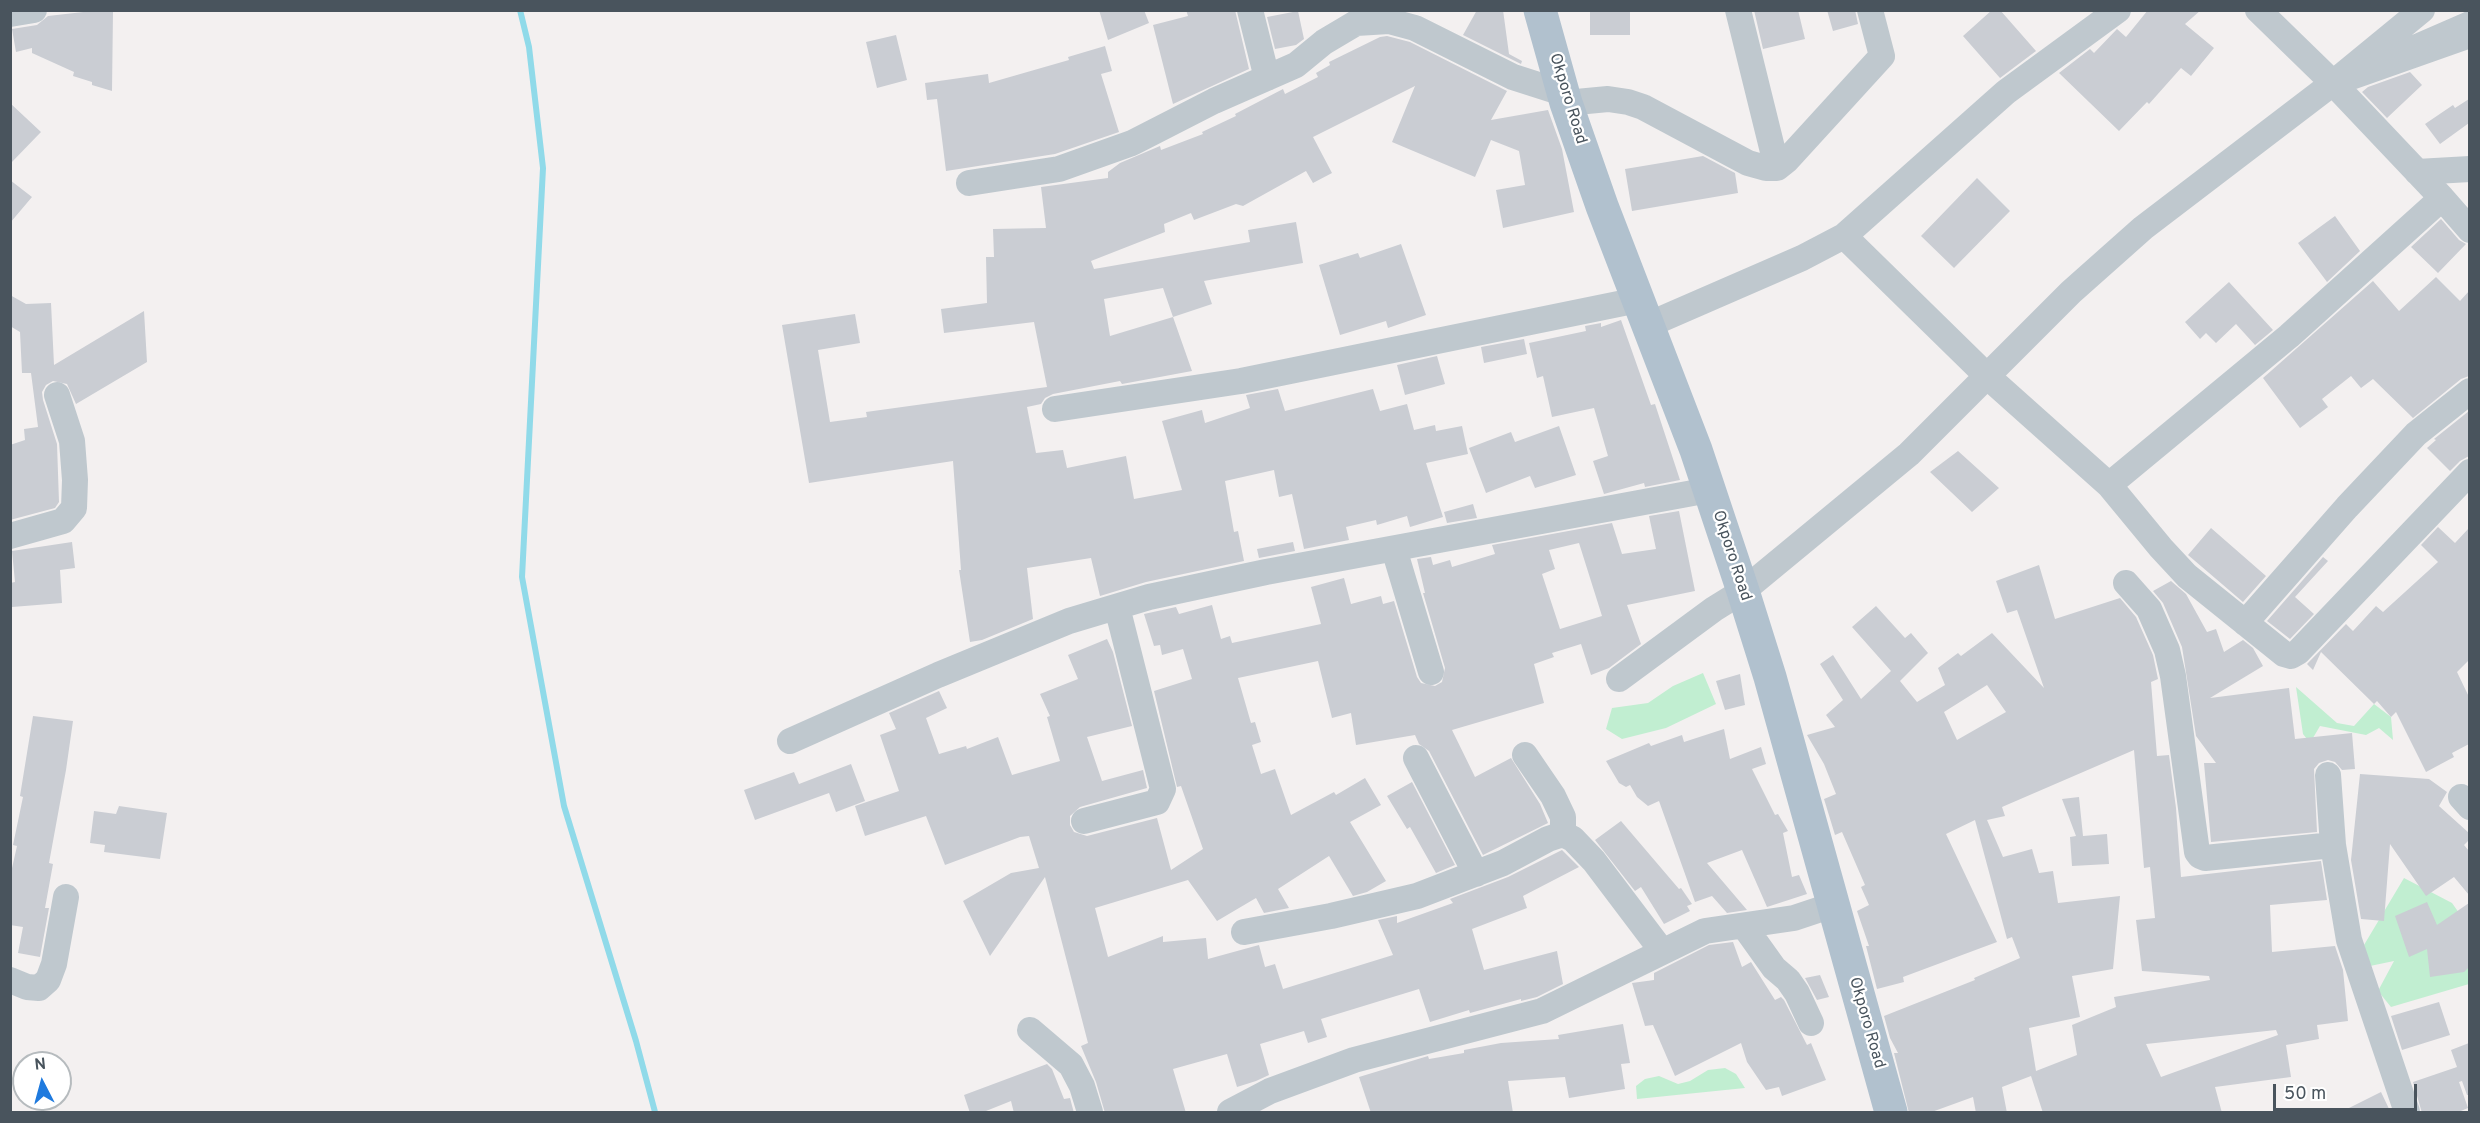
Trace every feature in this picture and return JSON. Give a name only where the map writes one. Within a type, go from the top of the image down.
[{"type":"main road","name":"Okporo Road","points":[[1540,10],[1565,98],[1602,206],[1709,490],[1743,591],[1770,677],[1892,1113]]},
{"type":"street","points":[[10,14],[34,10]]},
{"type":"street","points":[[1250,10],[1267,78]]},
{"type":"street","points":[[1738,10],[1777,168]]},
{"type":"street","points":[[969,183],[1059,169],[1131,143],[1296,65],[1324,42],[1356,23],[1389,21],[1415,28],[1513,77],[1565,98],[1628,102],[1643,107],[1748,163],[1766,168],[1777,168],[1787,160],[1882,56],[1870,10]]},
{"type":"street","points":[[1055,409],[1242,381],[1643,312],[1802,258],[1844,236],[2006,92],[2118,10]]},
{"type":"street","points":[[2259,10],[2442,198],[2469,230]]},
{"type":"street","points":[[1619,679],[1714,609],[1743,591],[1909,454],[2071,292],[2143,228],[2332,83],[2422,10]]},
{"type":"street","points":[[2332,83],[2469,24]]},
{"type":"street","points":[[2332,83],[2469,35]]},
{"type":"street","points":[[2332,83],[2469,44]]},
{"type":"street","points":[[2417,172],[2469,169]]},
{"type":"street","points":[[2109,485],[2289,336],[2442,198]]},
{"type":"street","points":[[1844,236],[1988,377],[2109,485],[2187,576],[2284,654],[2291,656],[2298,652],[2469,472]]},
{"type":"street","points":[[2245,623],[2347,507],[2416,434],[2469,391]]},
{"type":"street","points":[[10,536],[63,520],[74,508],[75,480],[72,441],[57,395]]},
{"type":"street","points":[[790,741],[949,670],[1069,621],[1149,597],[1254,574],[1709,490]]},
{"type":"street","points":[[1394,549],[1431,672]]},
{"type":"street","points":[[2126,583],[2149,609],[2168,650],[2197,852],[2200,856],[2205,858],[2333,845]]},
{"type":"street","points":[[1084,821],[1157,802],[1163,789],[1117,606]]},
{"type":"street","points":[[1525,755],[1553,796],[1563,817],[1563,834]]},
{"type":"street","points":[[1416,758],[1476,874]]},
{"type":"street","points":[[2328,775],[2333,845],[2349,940],[2407,1113]]},
{"type":"street","points":[[1244,932],[1331,916],[1417,896],[1503,863],[1548,839],[1563,834],[1573,839],[1594,861],[1662,951]]},
{"type":"street","points":[[10,980],[27,987],[39,988],[48,980],[54,964],[66,897]]},
{"type":"street","points":[[1230,1113],[1269,1091],[1354,1060],[1542,1011],[1705,931],[1794,918],[1833,905]]},
{"type":"street","points":[[1744,926],[1774,968],[1788,980],[1797,993],[1811,1023]]},
{"type":"street","points":[[1030,1030],[1071,1065],[1082,1086],[1090,1113]]},
{"type":"green space","points":[[1703,673],[1716,704],[1666,728],[1622,739],[1606,729],[1612,708],[1648,703],[1673,686]]},
{"type":"green space","points":[[2296,687],[2337,723],[2354,726],[2374,704],[2391,717],[2393,740],[2379,728],[2366,735],[2320,726],[2310,743],[2303,734]]},
{"type":"green space","points":[[2404,878],[2452,903],[2469,927],[2469,984],[2391,1007],[2378,991],[2394,961],[2370,966],[2364,945]]},
{"type":"green space","points":[[1725,1068],[1736,1074],[1745,1088],[1637,1099],[1636,1086],[1645,1079],[1659,1076],[1678,1084],[1690,1081],[1708,1070]]},
{"type":"building","points":[[1099,10],[1144,10],[1149,23],[1108,40]]},
{"type":"building","points":[[1186,10],[1235,10],[1249,69],[1173,104],[1153,25],[1188,16]]},
{"type":"building","points":[[1477,10],[1503,10],[1509,54],[1522,61],[1521,64],[1463,35]]},
{"type":"building","points":[[1590,10],[1630,10],[1630,35],[1590,35]]},
{"type":"building","points":[[1754,10],[1798,10],[1805,39],[1763,49]]},
{"type":"building","points":[[1827,10],[1855,10],[1858,24],[1833,31]]},
{"type":"building","points":[[1992,10],[2000,10],[2036,51],[2000,78],[1963,36]]},
{"type":"building","points":[[2148,10],[2201,10],[2185,24],[2214,48],[2191,76],[2181,68],[2149,104],[2147,102],[2119,131],[2059,73],[2090,49],[2094,53],[2117,29],[2126,37]]},
{"type":"building","points":[[113,11],[112,91],[73,76],[74,72],[32,53],[32,48],[16,52],[12,29],[37,25],[48,16]]},
{"type":"building","points":[[1298,11],[1304,39],[1296,45],[1275,49],[1267,17]]},
{"type":"building","points":[[896,35],[907,80],[877,88],[866,42]]},
{"type":"building","points":[[1387,36],[1410,42],[1507,91],[1491,120],[1548,110],[1562,149],[1574,212],[1503,228],[1496,190],[1525,185],[1519,151],[1491,140],[1475,177],[1392,142],[1415,86],[1313,137],[1332,173],[1313,183],[1306,171],[1243,206],[1236,204],[1194,220],[1191,213],[1164,224],[1165,232],[1091,261],[1094,269],[1250,242],[1248,230],[1296,222],[1303,263],[1204,281],[1212,304],[1173,317],[1192,371],[1122,384],[1120,381],[1053,394],[1045,398],[1041,404],[1027,407],[1036,453],[1063,450],[1067,468],[1126,456],[1134,499],[1182,490],[1162,421],[1202,410],[1205,423],[1250,408],[1246,395],[1278,389],[1285,411],[1373,389],[1380,411],[1407,404],[1414,430],[1435,425],[1436,431],[1462,426],[1468,454],[1426,463],[1443,517],[1410,527],[1407,516],[1377,525],[1376,520],[1346,527],[1349,540],[1304,549],[1292,494],[1279,497],[1274,470],[1225,481],[1234,532],[1238,531],[1244,561],[1146,582],[1100,596],[1091,558],[1027,568],[1033,619],[982,640],[970,642],[959,570],[961,570],[953,461],[809,483],[782,325],[855,314],[860,343],[818,350],[830,422],[867,417],[866,412],[1047,387],[1034,322],[944,333],[941,309],[987,303],[986,257],[994,257],[993,229],[1046,228],[1041,187],[1108,178],[1108,172],[1120,163],[1160,146],[1161,150],[1203,134],[1202,132],[1236,116],[1235,114],[1283,89],[1285,94],[1318,77],[1316,73],[1330,65],[1329,62],[1380,37]],"holes":[[[1163,288],[1173,317],[1110,336],[1104,299]]]},
{"type":"building","points":[[1105,46],[1112,71],[1101,74],[1119,132],[1055,154],[946,171],[937,99],[927,100],[925,83],[988,74],[989,83],[1069,60],[1068,57]]},
{"type":"building","points":[[2410,72],[2422,85],[2387,118],[2362,92],[2368,87]]},
{"type":"building","points":[[2469,99],[2469,123],[2440,144],[2425,124],[2453,105],[2455,108]]},
{"type":"building","points":[[10,103],[41,132],[10,164]]},
{"type":"building","points":[[1703,156],[1735,173],[1738,193],[1632,211],[1625,169]]},
{"type":"building","points":[[1977,178],[2010,211],[1954,268],[1921,236]]},
{"type":"building","points":[[10,180],[32,197],[10,223]]},
{"type":"building","points":[[2335,216],[2360,251],[2327,282],[2298,243]]},
{"type":"building","points":[[2441,219],[2459,240],[2466,244],[2438,273],[2411,247]]},
{"type":"building","points":[[1401,244],[1426,315],[1388,328],[1386,321],[1340,335],[1319,265],[1358,253],[1360,258]]},
{"type":"building","points":[[2436,277],[2460,301],[2469,291],[2469,376],[2461,379],[2413,418],[2373,379],[2361,388],[2351,376],[2322,399],[2328,407],[2300,428],[2263,378],[2373,281],[2399,311]]},
{"type":"building","points":[[2229,282],[2273,330],[2255,345],[2236,324],[2216,343],[2206,333],[2200,339],[2185,322]]},
{"type":"building","points":[[10,295],[26,304],[51,303],[54,365],[144,311],[147,362],[76,404],[67,384],[53,381],[46,385],[42,392],[57,444],[59,502],[55,508],[10,520],[10,445],[25,440],[24,429],[38,427],[31,373],[22,373],[20,332],[10,326]]},
{"type":"building","points":[[1621,320],[1651,405],[1655,404],[1680,480],[1645,487],[1644,483],[1604,494],[1593,461],[1608,456],[1594,408],[1552,417],[1543,376],[1537,378],[1529,343],[1586,331],[1585,326],[1601,323],[1601,327]]},
{"type":"building","points":[[1524,339],[1527,354],[1484,363],[1481,347]]},
{"type":"building","points":[[1437,356],[1445,384],[1405,395],[1397,365]]},
{"type":"building","points":[[2469,411],[2469,456],[2450,471],[2427,448],[2436,440],[2434,439]]},
{"type":"building","points":[[1559,426],[1576,475],[1535,488],[1530,476],[1486,493],[1469,448],[1511,432],[1515,442]]},
{"type":"building","points":[[1958,451],[1999,488],[1972,512],[1930,472]]},
{"type":"building","points":[[1473,504],[1477,518],[1447,523],[1444,512]]},
{"type":"building","points":[[1679,511],[1695,591],[1627,605],[1641,644],[1609,668],[1591,675],[1581,644],[1552,653],[1554,657],[1534,664],[1544,703],[1452,730],[1475,777],[1511,758],[1540,804],[1548,823],[1483,855],[1429,751],[1419,744],[1415,735],[1356,745],[1351,713],[1332,718],[1318,661],[1238,678],[1251,723],[1255,722],[1261,742],[1252,745],[1261,774],[1275,769],[1291,815],[1334,792],[1336,795],[1365,778],[1381,805],[1350,822],[1386,881],[1367,892],[1353,896],[1329,856],[1278,889],[1289,908],[1264,913],[1256,898],[1217,921],[1188,880],[1095,908],[1108,957],[1163,936],[1163,942],[1206,938],[1208,959],[1259,945],[1265,967],[1275,964],[1283,989],[1393,955],[1378,920],[1397,916],[1397,923],[1453,903],[1450,899],[1508,877],[1562,850],[1579,867],[1523,896],[1527,908],[1472,929],[1484,970],[1557,951],[1563,984],[1537,997],[1470,1013],[1469,1010],[1430,1022],[1419,989],[1321,1019],[1327,1037],[1308,1043],[1304,1031],[1260,1044],[1269,1075],[1256,1081],[1237,1087],[1227,1054],[1173,1069],[1186,1113],[1105,1113],[1096,1082],[1081,1046],[1088,1043],[1045,877],[990,956],[963,901],[1011,873],[1039,868],[1029,836],[1020,837],[945,865],[926,816],[865,836],[855,806],[899,791],[880,735],[896,729],[889,713],[939,691],[947,708],[926,718],[939,754],[966,746],[967,749],[998,737],[1012,775],[1060,761],[1047,717],[1050,716],[1040,694],[1078,679],[1068,655],[1107,639],[1113,652],[1132,726],[1087,737],[1102,781],[1143,770],[1147,788],[1080,807],[1070,816],[1070,825],[1074,832],[1087,836],[1157,818],[1171,870],[1203,849],[1181,786],[1177,787],[1154,691],[1192,679],[1183,649],[1162,655],[1160,645],[1154,646],[1144,614],[1176,607],[1179,614],[1212,605],[1221,639],[1230,636],[1232,643],[1321,624],[1311,587],[1344,578],[1351,604],[1381,596],[1383,604],[1394,601],[1417,677],[1421,683],[1435,686],[1442,682],[1445,668],[1423,593],[1425,593],[1417,559],[1431,557],[1433,565],[1450,560],[1452,567],[1495,554],[1492,545],[1612,523],[1622,554],[1656,549],[1649,516]],"holes":[[[1579,543],[1602,616],[1560,629],[1542,574],[1555,569],[1549,550]]]},
{"type":"building","points":[[2438,527],[2455,543],[2469,528],[2469,660],[2457,672],[2469,697],[2469,744],[2452,753],[2454,757],[2426,772],[2396,712],[2391,717],[2377,701],[2374,704],[2321,652],[2313,670],[2307,664],[2346,624],[2353,631],[2376,606],[2383,612],[2438,562],[2421,545]]},
{"type":"building","points":[[2211,528],[2266,576],[2243,602],[2188,555]]},
{"type":"building","points":[[72,542],[75,568],[60,570],[62,603],[12,607],[10,583],[15,582],[12,551]]},
{"type":"building","points":[[1293,542],[1295,551],[1259,558],[1257,549]]},
{"type":"building","points":[[2323,557],[2328,561],[2295,597],[2314,614],[2290,639],[2267,621]]},
{"type":"building","points":[[2039,565],[2055,619],[2120,598],[2136,617],[2153,655],[2158,679],[2151,682],[2157,756],[2169,755],[2181,877],[2321,861],[2327,900],[2270,905],[2272,952],[2335,946],[2343,970],[2348,1021],[2317,1025],[2319,1039],[2286,1045],[2291,1077],[2215,1087],[2222,1113],[2043,1113],[2031,1076],[2002,1087],[2007,1113],[1976,1113],[1973,1097],[1929,1113],[1909,1113],[1894,1053],[1898,1053],[1890,1038],[1884,1016],[1975,980],[1974,978],[2020,958],[2012,937],[2007,939],[1975,820],[1946,834],[1997,942],[1903,977],[1904,982],[1877,989],[1866,946],[1869,946],[1857,911],[1869,905],[1861,887],[1865,885],[1842,832],[1835,835],[1824,799],[1836,794],[1824,764],[1807,735],[1835,727],[1826,715],[1843,700],[1820,664],[1833,655],[1861,699],[1891,671],[1852,627],[1876,606],[1905,638],[1911,633],[1928,653],[1900,681],[1917,702],[1945,685],[1938,668],[1958,653],[1961,656],[1992,633],[2044,688],[2017,610],[2007,613],[1996,581]],"holes":[[[1987,685],[2006,712],[1957,740],[1944,712]],[[2134,750],[2144,868],[2150,867],[2155,918],[2136,920],[2142,971],[2209,976],[2210,980],[2114,997],[2116,1007],[2072,1025],[2077,1055],[2036,1071],[2029,1028],[2080,1017],[2072,976],[2113,969],[2120,896],[2058,903],[2053,871],[2039,873],[2032,849],[2003,857],[1987,820],[2005,816],[2002,807]],[[2276,1030],[2278,1035],[2161,1077],[2146,1044]]]},
{"type":"building","points":[[2171,581],[2186,594],[2207,632],[2216,629],[2224,652],[2243,640],[2253,648],[2263,666],[2210,698],[2289,688],[2295,739],[2352,733],[2355,769],[2342,770],[2335,762],[2328,760],[2319,763],[2314,769],[2317,832],[2211,842],[2204,763],[2216,763],[2196,736],[2182,647],[2163,603],[2153,591]]},
{"type":"building","points":[[1740,674],[1745,705],[1725,710],[1716,681]]},
{"type":"building","points":[[33,716],[73,721],[49,863],[53,864],[45,908],[49,908],[40,957],[18,953],[23,927],[10,925],[10,877],[17,846],[13,845],[23,797],[20,796]]},
{"type":"building","points":[[1724,729],[1730,759],[1761,747],[1766,764],[1752,769],[1775,815],[1778,814],[1788,831],[1783,833],[1792,877],[1799,875],[1807,894],[1767,907],[1742,850],[1707,863],[1747,910],[1727,913],[1712,896],[1695,902],[1659,801],[1648,806],[1637,797],[1630,785],[1626,787],[1619,783],[1606,761],[1649,743],[1651,746],[1682,735],[1684,742]]},
{"type":"building","points":[[851,764],[865,801],[836,812],[829,793],[755,820],[744,790],[794,772],[799,784]]},
{"type":"building","points":[[2360,774],[2429,779],[2447,792],[2439,806],[2469,833],[2469,840],[2464,845],[2469,851],[2469,895],[2454,877],[2426,896],[2390,844],[2384,921],[2361,919],[2351,860]]},
{"type":"building","points":[[1412,782],[1455,865],[1436,873],[1410,827],[1407,829],[1387,796]]},
{"type":"building","points":[[2079,797],[2083,836],[2107,834],[2109,864],[2072,866],[2070,837],[2076,836],[2062,799]]},
{"type":"building","points":[[119,806],[167,813],[160,859],[104,852],[105,845],[90,843],[94,811],[116,814]]},
{"type":"building","points":[[1621,821],[1679,889],[1681,888],[1692,904],[1687,906],[1690,911],[1664,924],[1641,887],[1635,891],[1595,840]]},
{"type":"building","points":[[2427,902],[2437,925],[2469,903],[2469,967],[2464,972],[2430,977],[2427,949],[2409,957],[2395,916]]},
{"type":"building","points":[[1733,942],[1742,967],[1751,962],[1775,1000],[1781,997],[1784,1000],[1807,1045],[1811,1043],[1826,1080],[1782,1096],[1779,1087],[1766,1090],[1747,1062],[1741,1043],[1675,1076],[1653,1025],[1645,1026],[1632,983],[1654,980],[1654,973],[1709,945]]},
{"type":"building","points":[[1820,975],[1829,997],[1817,1000],[1805,978]]},
{"type":"building","points":[[2439,1002],[2450,1035],[2402,1050],[2391,1016]]},
{"type":"building","points":[[1623,1024],[1630,1063],[1621,1064],[1625,1089],[1569,1098],[1565,1077],[1508,1081],[1513,1113],[1371,1113],[1359,1077],[1428,1056],[1429,1059],[1464,1053],[1464,1050],[1501,1043],[1559,1039],[1558,1035]]},
{"type":"building","points":[[2469,1043],[2469,1095],[2462,1081],[2459,1082],[2468,1108],[2456,1113],[2422,1113],[2413,1082],[2457,1067],[2451,1050]]},
{"type":"building","points":[[1047,1064],[1052,1069],[1064,1099],[1070,1098],[1074,1113],[1014,1113],[1011,1101],[981,1113],[970,1113],[964,1095]]},
{"type":"building","points":[[2381,1092],[2391,1113],[2339,1113]]},
{"type":"waterway","points":[[520,10],[529,47],[543,168],[522,577],[564,806],[636,1041],[655,1112]]}]
